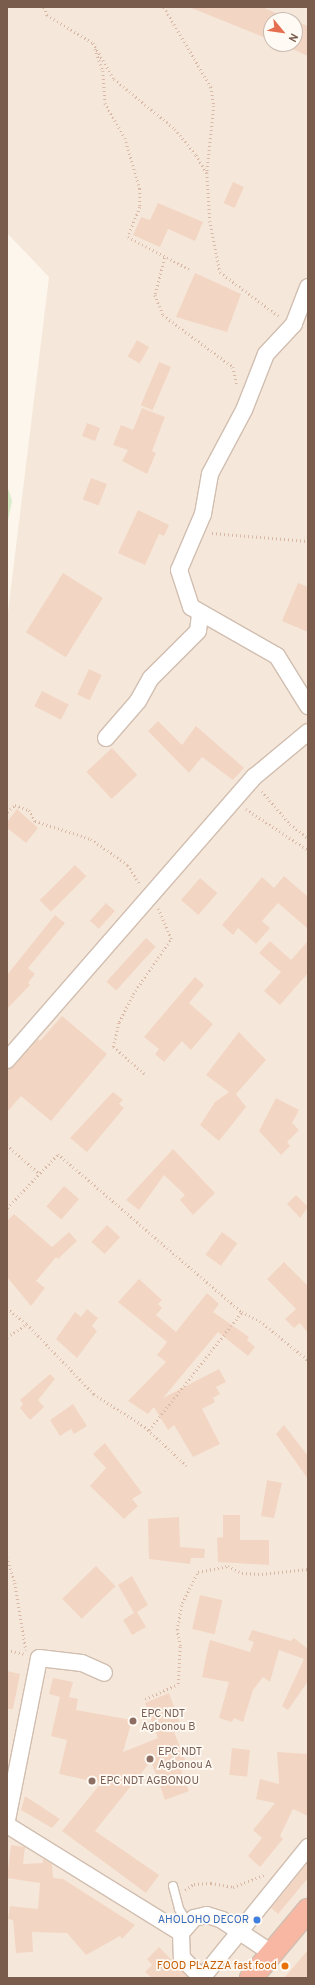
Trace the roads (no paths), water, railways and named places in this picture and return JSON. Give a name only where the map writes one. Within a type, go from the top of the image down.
[{"type":"highway","points":[[251,1978],[308,1910]]},
{"type":"highway","points":[[235,1978],[264,1948],[292,1928]]},
{"type":"street","points":[[308,287],[291,326],[266,354],[244,410],[210,474],[203,514],[191,538],[179,570],[180,583],[191,607],[200,615],[277,656],[308,706]]},
{"type":"street","points":[[106,738],[138,700],[152,678],[198,631],[200,615]]},
{"type":"street","points":[[7,1060],[230,803],[254,777],[308,732]]},
{"type":"street","points":[[7,1820],[39,1658],[82,1662],[104,1673]]},
{"type":"street","points":[[7,1825],[185,1928]]},
{"type":"street","points":[[185,1928],[182,1958],[202,1978],[308,1847]]},
{"type":"street","points":[[185,1928],[207,1915],[239,1931],[264,1948]]},
{"type":"lane","points":[[173,1886],[174,1896],[185,1928]]},
{"type":"place","name":"EPC NDT Agbonou B","points":[[133,1721]]},
{"type":"place","name":"EPC NDT Agbonou A","points":[[150,1759]]},
{"type":"place","name":"EPC NDT AGBONOU","points":[[92,1781]]},
{"type":"place","name":"AHOLOHO DECOR","points":[[257,1920]]},
{"type":"place","name":"FOOD PLAZZA fast food","points":[[285,1966]]}]
